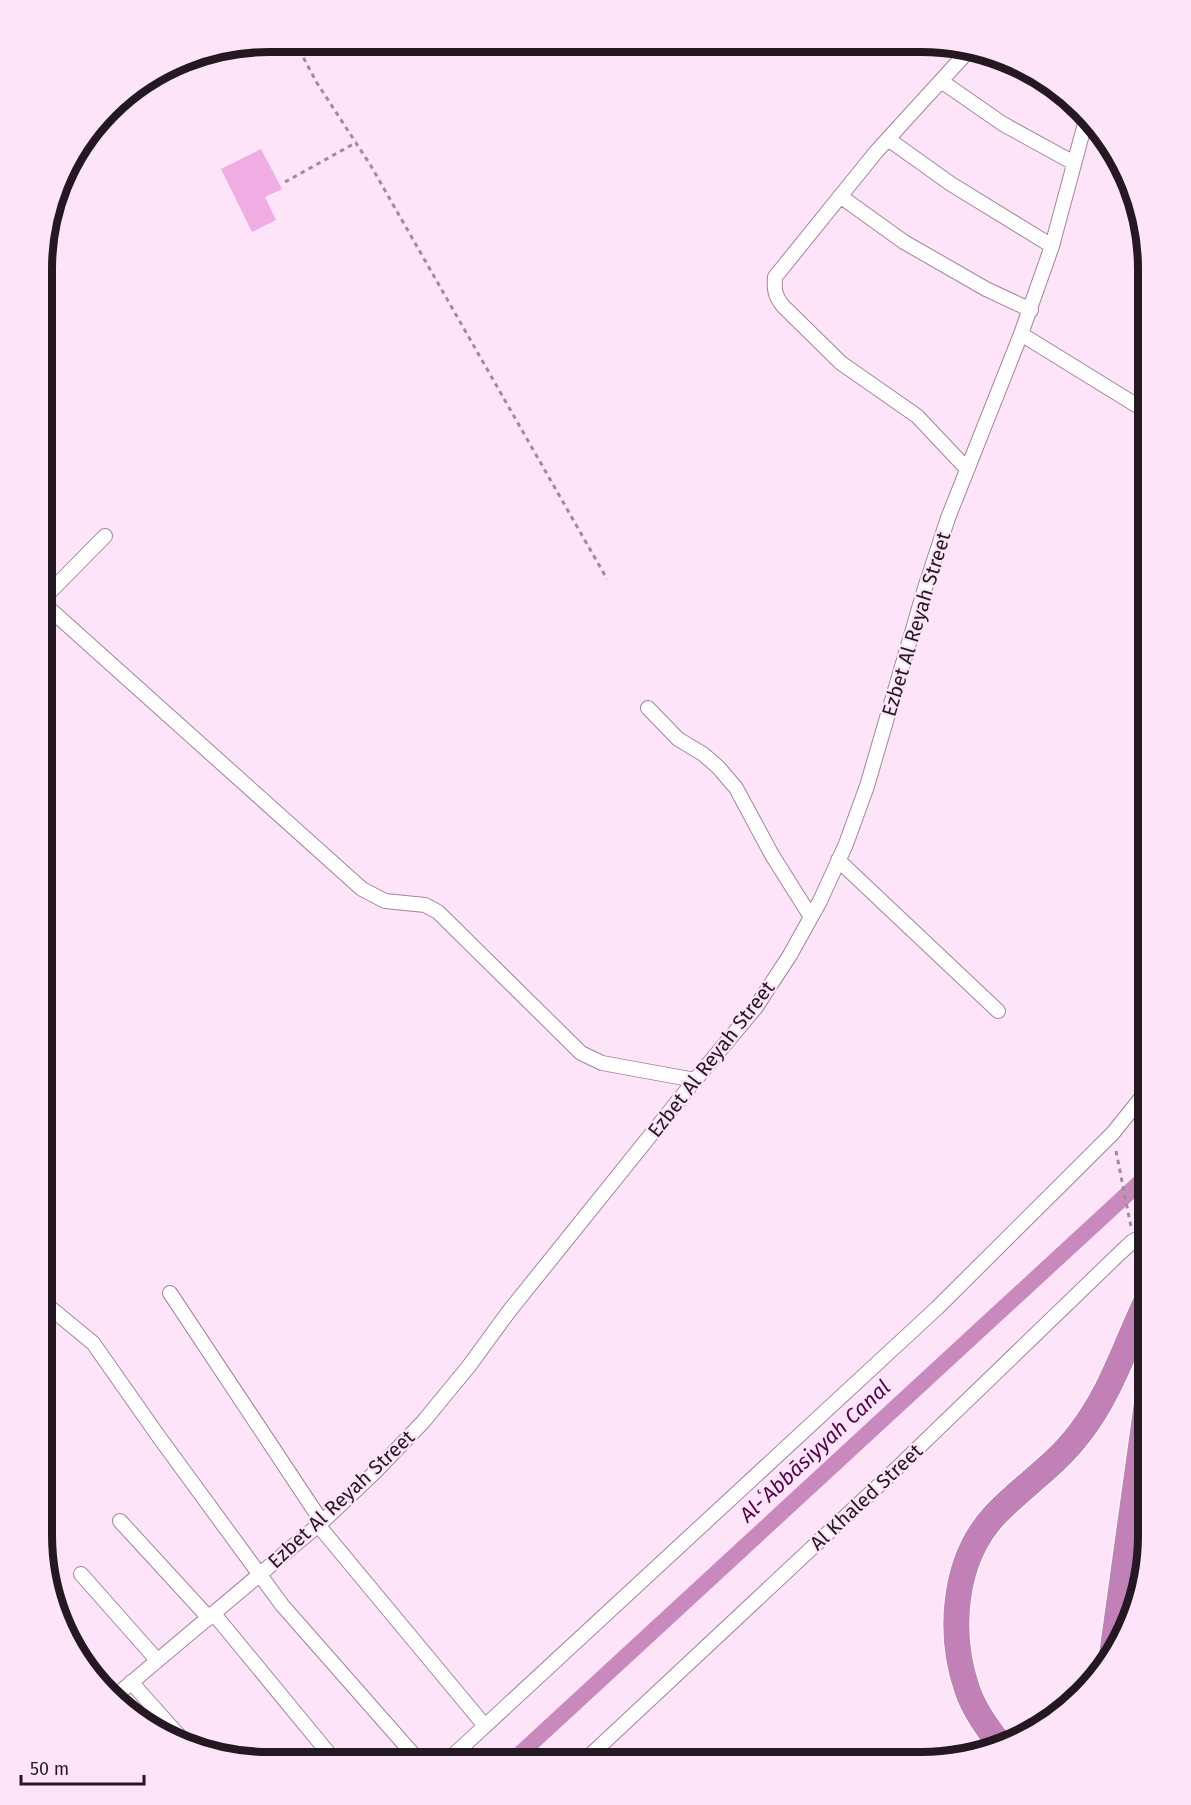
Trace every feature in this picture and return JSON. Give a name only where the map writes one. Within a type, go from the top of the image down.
[{"type":"highway","points":[[996,1739],[983,1721],[968,1690],[958,1657],[955,1622],[958,1594],[966,1567],[977,1541],[993,1518],[1062,1455],[1094,1414],[1118,1370],[1138,1322]]},
{"type":"highway","points":[[1115,1633],[1138,1468]]},
{"type":"street","points":[[963,57],[840,196],[775,277],[774,290],[776,298],[841,363],[917,416],[967,469]]},
{"type":"street","points":[[941,81],[1003,124],[1074,162]]},
{"type":"street","name":"Ezbet Al Reyah Street","points":[[119,1692],[320,1523],[374,1473],[423,1422],[469,1366],[510,1310],[756,1007],[790,955],[838,860],[867,786],[925,588],[967,469],[1021,334],[1052,246],[1084,125]]},
{"type":"street","points":[[888,139],[951,184],[1052,246]]},
{"type":"street","points":[[840,196],[904,242],[986,289],[1030,310]]},
{"type":"street","points":[[1021,334],[1138,405]]},
{"type":"street","points":[[52,592],[105,536]]},
{"type":"street","points":[[52,608],[362,889],[385,900],[425,905],[438,912],[581,1053],[602,1064],[695,1080]]},
{"type":"street","points":[[648,708],[678,739],[703,754],[718,767],[736,788],[772,855],[811,917]]},
{"type":"street","points":[[838,860],[998,1011]]},
{"type":"street","points":[[457,1752],[937,1308],[1113,1133],[1138,1102]]},
{"type":"street","name":"Al Khaled Street","points":[[594,1752],[892,1473],[1121,1252],[1138,1239]]},
{"type":"street","points":[[170,1293],[320,1523],[485,1726]]},
{"type":"street","points":[[52,1309],[93,1343],[282,1605],[411,1752]]},
{"type":"street","points":[[120,1521],[212,1616],[327,1752]]},
{"type":"street","points":[[81,1574],[158,1660]]},
{"type":"street","points":[[131,1682],[174,1730]]},
{"type":"path","points":[[300,52],[316,83],[357,142],[607,579]]},
{"type":"path","points":[[285,182],[357,142]]},
{"type":"path","points":[[1117,1154],[1131,1229]]},
{"type":"building","points":[[261,149],[282,189],[265,197],[276,220],[252,232],[221,169]]},
{"type":"waterway","name":"Al-ʿAbbāsiyyah Canal","points":[[522,1752],[1138,1184]]}]
